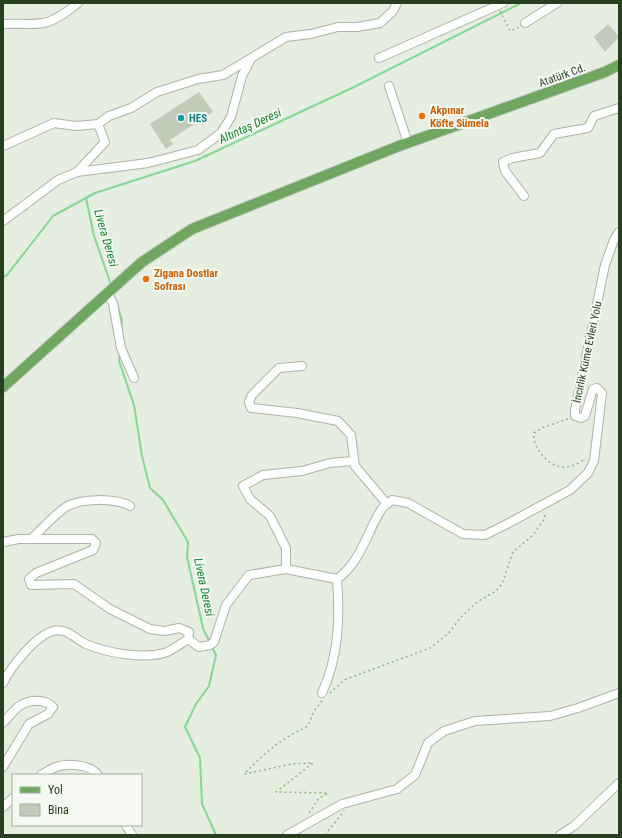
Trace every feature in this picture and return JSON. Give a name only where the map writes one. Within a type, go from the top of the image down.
[{"type":"main road","name":"Atatürk Cd.","points":[[3,387],[142,262],[192,229],[408,142],[605,72],[619,64]]},
{"type":"street","points":[[3,24],[19,22],[44,23],[69,11],[78,3]]},
{"type":"street","points":[[3,146],[54,124],[76,126],[98,124],[109,116],[131,108],[157,92],[198,79],[223,75],[252,59],[286,37],[311,34],[338,27],[357,27],[380,23],[393,11],[397,3]]},
{"type":"street","points":[[525,24],[557,3]]},
{"type":"street","points":[[379,58],[501,4]]},
{"type":"street","points":[[3,221],[58,180],[77,172],[148,163],[198,150],[221,133],[231,117],[242,76],[252,59]]},
{"type":"street","points":[[389,86],[408,142]]},
{"type":"street","points":[[524,196],[505,171],[503,162],[512,158],[540,153],[554,134],[588,128],[594,116],[619,108]]},
{"type":"street","points":[[77,172],[105,142],[98,124]]},
{"type":"street","name":"İncirlik Küme Evleri Yolu","points":[[387,504],[392,500],[408,503],[464,534],[485,535],[548,500],[570,490],[588,473],[594,461],[602,393],[596,388],[593,390],[585,416],[581,418],[576,416],[574,410],[605,265],[614,240],[619,232]]},
{"type":"street","points":[[107,293],[113,302],[121,348],[134,378]]},
{"type":"street","points":[[188,639],[199,647],[214,642],[226,605],[250,575],[286,569],[337,578],[348,572],[366,542],[381,509],[387,504],[355,466],[351,435],[338,421],[297,412],[251,408],[249,402],[252,395],[279,368],[302,366]]},
{"type":"street","points":[[286,569],[286,548],[270,516],[250,499],[244,486],[263,475],[302,471],[330,463],[354,460]]},
{"type":"street","points":[[31,539],[66,507],[78,502],[111,500],[121,501],[130,506]]},
{"type":"street","points":[[3,542],[31,539],[92,539],[96,543],[93,550],[36,573],[29,579],[31,585],[74,584],[110,609],[150,629],[165,631],[179,628],[189,632],[188,639]]},
{"type":"street","points":[[326,695],[334,660],[340,617],[337,578]]},
{"type":"street","points":[[3,683],[8,672],[36,642],[53,631],[67,632],[86,644],[119,654],[143,655],[167,652],[188,639]]},
{"type":"street","points":[[287,835],[342,804],[397,788],[415,775],[428,743],[444,732],[475,721],[550,716],[578,708],[619,693]]},
{"type":"street","points":[[3,724],[21,705],[38,701],[48,702],[53,707],[48,714],[29,724],[3,767]]},
{"type":"street","points":[[44,774],[56,767],[79,765],[97,774]]},
{"type":"street","points":[[560,835],[574,826],[619,783]]},
{"type":"street","points":[[3,808],[12,799]]},
{"type":"street","points":[[127,826],[132,835]]},
{"type":"path","points":[[501,4],[508,28],[513,30],[525,24]]},
{"type":"path","points":[[313,814],[307,816],[319,798],[328,792],[276,792],[313,763],[292,764],[244,774],[266,751],[284,738],[308,726],[314,711],[326,695],[344,680],[430,648],[449,633],[466,612],[477,602],[496,591],[502,584],[513,552],[533,535],[545,518],[544,510],[548,500]]},
{"type":"path","points":[[325,835],[346,808]]},
{"type":"building","points":[[608,24],[619,37],[605,52],[594,37]]},
{"type":"building","name":"HES","points":[[199,92],[213,112],[170,140],[173,144],[166,149],[150,124]]},
{"type":"waterway","name":"Altıntaş Deresi","points":[[3,277],[7,275],[53,216],[95,193],[195,161],[354,87],[521,3]]},
{"type":"waterway","name":"Livera Deresi","points":[[86,198],[94,236],[110,282]]},
{"type":"waterway","name":"Livera Deresi","points":[[117,304],[122,320],[121,331]]},
{"type":"waterway","name":"Livera Deresi","points":[[120,353],[119,361],[134,405],[142,456],[150,488],[163,500],[188,542],[187,557],[203,628],[210,643]]},
{"type":"waterway","name":"Livera Deresi","points":[[212,647],[216,655],[209,686],[196,704],[185,727],[200,758],[202,804],[216,835]]},
{"type":"place","name":"Akpınar Köfte Sümela","points":[[422,116]]},
{"type":"place","name":"HES","points":[[181,118]]},
{"type":"place","name":"Zigana Dostlar Sofrası","points":[[146,279]]}]
